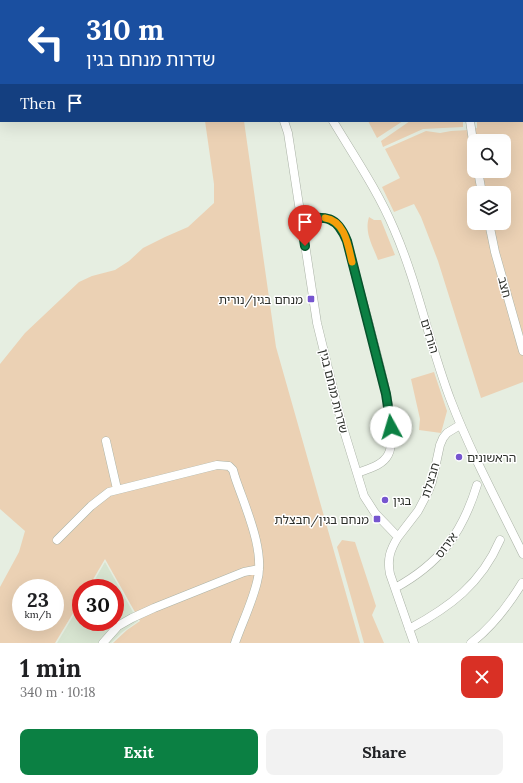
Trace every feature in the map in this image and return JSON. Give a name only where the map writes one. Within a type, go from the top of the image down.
[{"type":"street","name":"שדרות מנחם בגין","points":[[284,122],[288,133],[317,323],[333,388],[360,486],[369,506],[398,537]]},
{"type":"street","name":"הורדים","points":[[334,122],[367,178],[394,228],[408,263],[441,373],[460,426],[523,554]]},
{"type":"street","points":[[470,122],[472,134]]},
{"type":"street","points":[[301,219],[322,217],[329,218],[339,225],[343,232],[347,241],[386,394],[391,427],[390,450],[388,457],[383,461],[357,473]]},
{"type":"street","name":"חצב","points":[[491,230],[523,350]]},
{"type":"street","name":"חבצלת","points":[[398,537],[418,511],[428,492],[443,438],[447,433],[460,426]]},
{"type":"street","points":[[106,441],[117,489]]},
{"type":"street","points":[[57,540],[91,506],[109,492],[217,465],[229,466],[233,470],[258,545],[260,559],[258,581],[234,643]]},
{"type":"street","name":"אירוס","points":[[395,588],[422,572],[442,553],[464,518],[477,486]]},
{"type":"street","points":[[398,537],[392,545],[388,563],[414,643]]},
{"type":"street","points":[[409,629],[440,612],[462,594],[480,574],[500,540]]},
{"type":"street","points":[[103,643],[118,626],[132,618],[244,572],[259,569]]},
{"type":"street","points":[[471,643],[488,630],[522,583]]},
{"type":"shaded area","points":[[205,122],[244,122],[276,347],[360,643],[113,643],[127,630],[140,621],[124,593],[124,579],[116,579],[105,559],[93,579],[72,579],[72,615],[64,628],[64,579],[12,579],[12,631],[62,631],[55,643],[0,643],[0,587],[19,552],[25,531],[0,509],[0,364],[25,333],[79,282],[92,276],[115,270],[129,261],[143,248],[188,227],[214,203],[214,184]]},
{"type":"shaded area","points":[[369,122],[401,122],[377,138]]},
{"type":"shaded area","points":[[409,122],[463,122],[463,127],[423,129],[383,147],[381,141]]},
{"type":"shaded area","points":[[477,122],[523,122],[523,382],[481,398],[438,261],[421,217],[414,204],[394,212],[382,187],[400,178],[385,149],[426,131],[440,133],[477,128]]},
{"type":"shaded area","points":[[369,217],[374,220],[381,220],[395,255],[378,260],[368,234]]},
{"type":"shaded area","points":[[434,372],[447,411],[441,433],[419,430],[420,419],[411,379]]},
{"type":"shaded area","points":[[342,540],[355,542],[376,606],[372,615],[384,643],[364,643],[337,547]]},
{"type":"shaded area","points":[[105,562],[115,579],[95,579]]},
{"type":"shaded area","points":[[124,596],[138,621],[124,631]]},
{"type":"shaded area","points":[[72,618],[72,631],[124,631],[111,643],[57,643]]},
{"type":"slow traffic","points":[[325,218],[329,218],[339,225],[347,241],[352,262]]},
{"type":"place","name":"מנחם בגין/נורית","points":[[311,299]]},
{"type":"place","name":"הראשונים","points":[[459,457]]},
{"type":"place","name":"בגין","points":[[385,500]]},
{"type":"place","name":"מנחם בגין/חבצלת","points":[[377,519]]},
{"type":"route","points":[[305,246],[301,219],[322,217],[329,218],[339,225],[343,232],[347,241],[383,378],[390,411],[391,427]]}]
